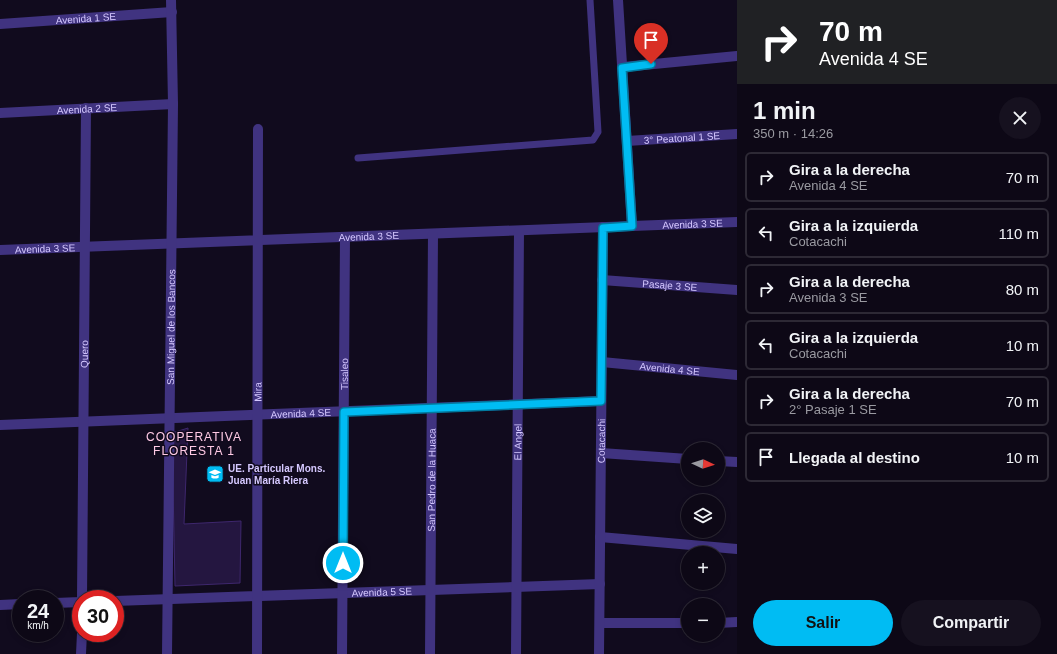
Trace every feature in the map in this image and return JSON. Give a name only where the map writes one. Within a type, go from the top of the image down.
[{"type":"street","name":"San Miguel de los Bancos","points":[[167,654],[173,104],[171,0]]},
{"type":"street","points":[[618,0],[632,226]]},
{"type":"street","name":"Avenida 1 SE","points":[[0,24],[172,12]]},
{"type":"street","points":[[622,68],[737,56]]},
{"type":"street","name":"Avenida 2 SE","points":[[0,113],[173,104]]},
{"type":"street","name":"Quero","points":[[82,590],[86,108]]},
{"type":"street","name":"Mira","points":[[257,654],[258,129]]},
{"type":"street","name":"3° Peatonal 1 SE","points":[[627,140],[737,134]]},
{"type":"street","name":"Avenida 3 SE","points":[[0,250],[737,222]]},
{"type":"street","name":"Cotacachi","points":[[599,654],[603,228]]},
{"type":"street","name":"El Angel","points":[[516,654],[520,231]]},
{"type":"street","name":"San Pedro de la Huaca","points":[[430,654],[433,234]]},
{"type":"street","name":"Tisaleo","points":[[342,654],[345,237]]},
{"type":"street","name":"Pasaje 3 SE","points":[[602,280],[737,290]]},
{"type":"street","name":"Avenida 4 SE","points":[[602,362],[737,375]]},
{"type":"street","name":"Avenida 4 SE","points":[[0,425],[601,401]]},
{"type":"street","points":[[601,453],[681,459]]},
{"type":"street","points":[[725,461],[737,462]]},
{"type":"street","points":[[600,537],[737,549]]},
{"type":"street","name":"Avenida 5 SE","points":[[124,601],[600,584]]},
{"type":"street","points":[[0,605],[12,604]]},
{"type":"street","points":[[725,623],[737,622]]},
{"type":"street","points":[[600,623],[681,623]]},
{"type":"street","points":[[82,642],[82,654]]},
{"type":"lane","points":[[358,158],[593,140],[598,132],[590,0]]},
{"type":"building","points":[[188,428],[184,524],[241,521],[240,583],[175,586],[172,433]]},
{"type":"place","name":"UE. Particular Mons. Juan María Riera","points":[[215,474]]},
{"type":"district","name":"COOPERATIVA FLORESTA 1","points":[[194,444]]},
{"type":"route","points":[[343,563],[344,412],[601,401],[603,228],[632,226],[622,68],[651,64]]}]
